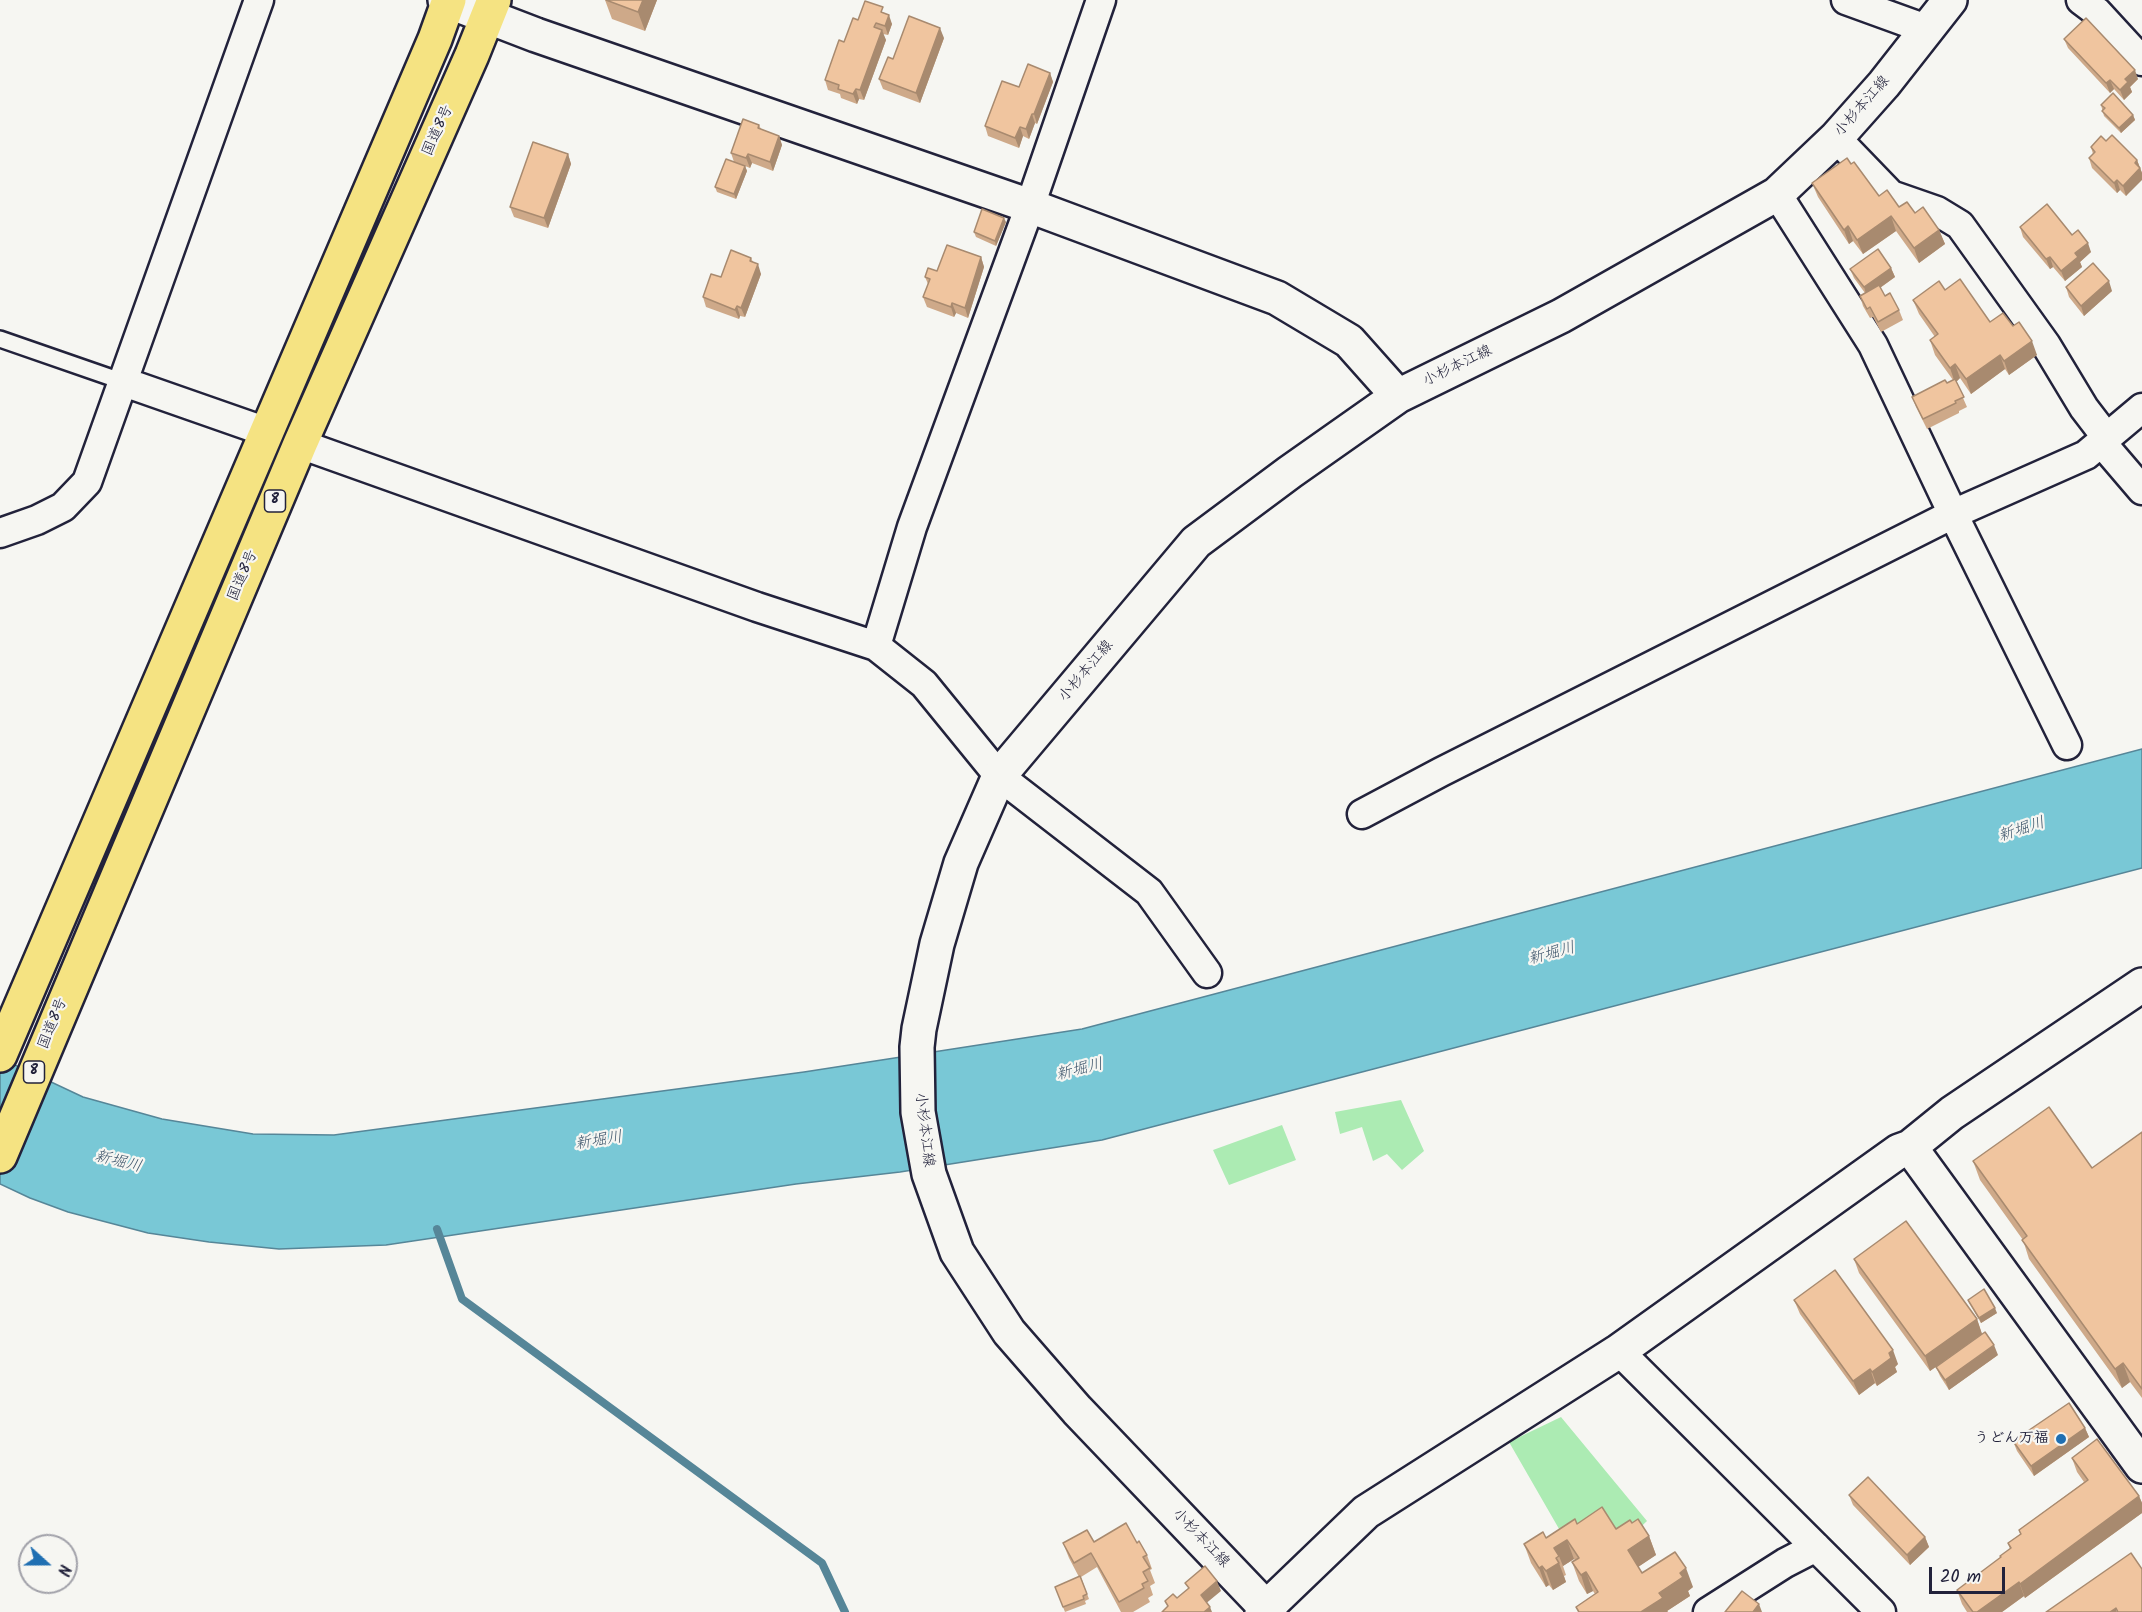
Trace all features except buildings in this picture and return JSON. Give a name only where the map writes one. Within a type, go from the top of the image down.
[{"type":"highway","name":"8","points":[[0,1055],[435,39],[448,0]]},
{"type":"highway","name":"国道8号","points":[[0,1156],[300,444],[491,8]]},
{"type":"street","points":[[0,532],[38,520],[63,507],[87,482],[259,0]]},
{"type":"street","points":[[448,0],[491,8],[547,38],[1030,206],[1277,298],[1349,341],[1398,396]]},
{"type":"street","points":[[876,646],[912,527],[1030,206],[1101,0]]},
{"type":"street","points":[[1845,0],[1926,29]]},
{"type":"street","name":"小杉本江線","points":[[1266,1611],[1077,1410],[1009,1332],[957,1252],[929,1174],[918,1112],[917,1047],[937,944],[961,863],[999,776],[1196,542],[1398,396],[1562,316],[1777,194],[1836,138],[1884,84],[1950,0]]},
{"type":"street","points":[[2081,0],[2097,12],[2142,61]]},
{"type":"street","points":[[1836,138],[1892,195],[1937,211],[1960,225],[2046,345],[2104,440],[2142,490]]},
{"type":"street","points":[[1777,194],[1874,345],[1953,514],[2067,745]]},
{"type":"street","points":[[124,382],[267,432]]},
{"type":"street","points":[[1362,814],[1953,514],[2086,455],[2142,408]]},
{"type":"street","points":[[300,444],[757,607],[876,646],[924,684],[999,776],[1149,892],[1207,973]]},
{"type":"street","points":[[1266,1611],[1366,1512],[1618,1351],[1899,1151],[1910,1146],[1952,1113],[2142,985]]},
{"type":"street","points":[[1910,1146],[2142,1466]]},
{"type":"street","points":[[1618,1351],[1881,1612]]},
{"type":"street","points":[[1708,1612],[1785,1563],[1816,1547]]},
{"type":"lane","points":[[0,339],[124,382]]},
{"type":"green space","points":[[1401,1100],[1424,1151],[1402,1170],[1387,1154],[1373,1161],[1362,1127],[1340,1134],[1335,1112]]},
{"type":"green space","points":[[1282,1125],[1296,1160],[1229,1185],[1213,1150]]},
{"type":"green space","points":[[1561,1417],[1647,1521],[1626,1541],[1566,1541],[1509,1442]]},
{"type":"water","name":"新堀川","points":[[2142,749],[2142,868],[1102,1140],[900,1172],[796,1184],[386,1245],[279,1249],[148,1233],[68,1212],[0,1184],[0,1058],[83,1097],[162,1119],[253,1134],[334,1135],[804,1072],[1082,1029]]},
{"type":"waterway","points":[[437,1229],[462,1299],[822,1563],[845,1612]]},
{"type":"place","name":"うどん万福","points":[[2061,1439]]}]
